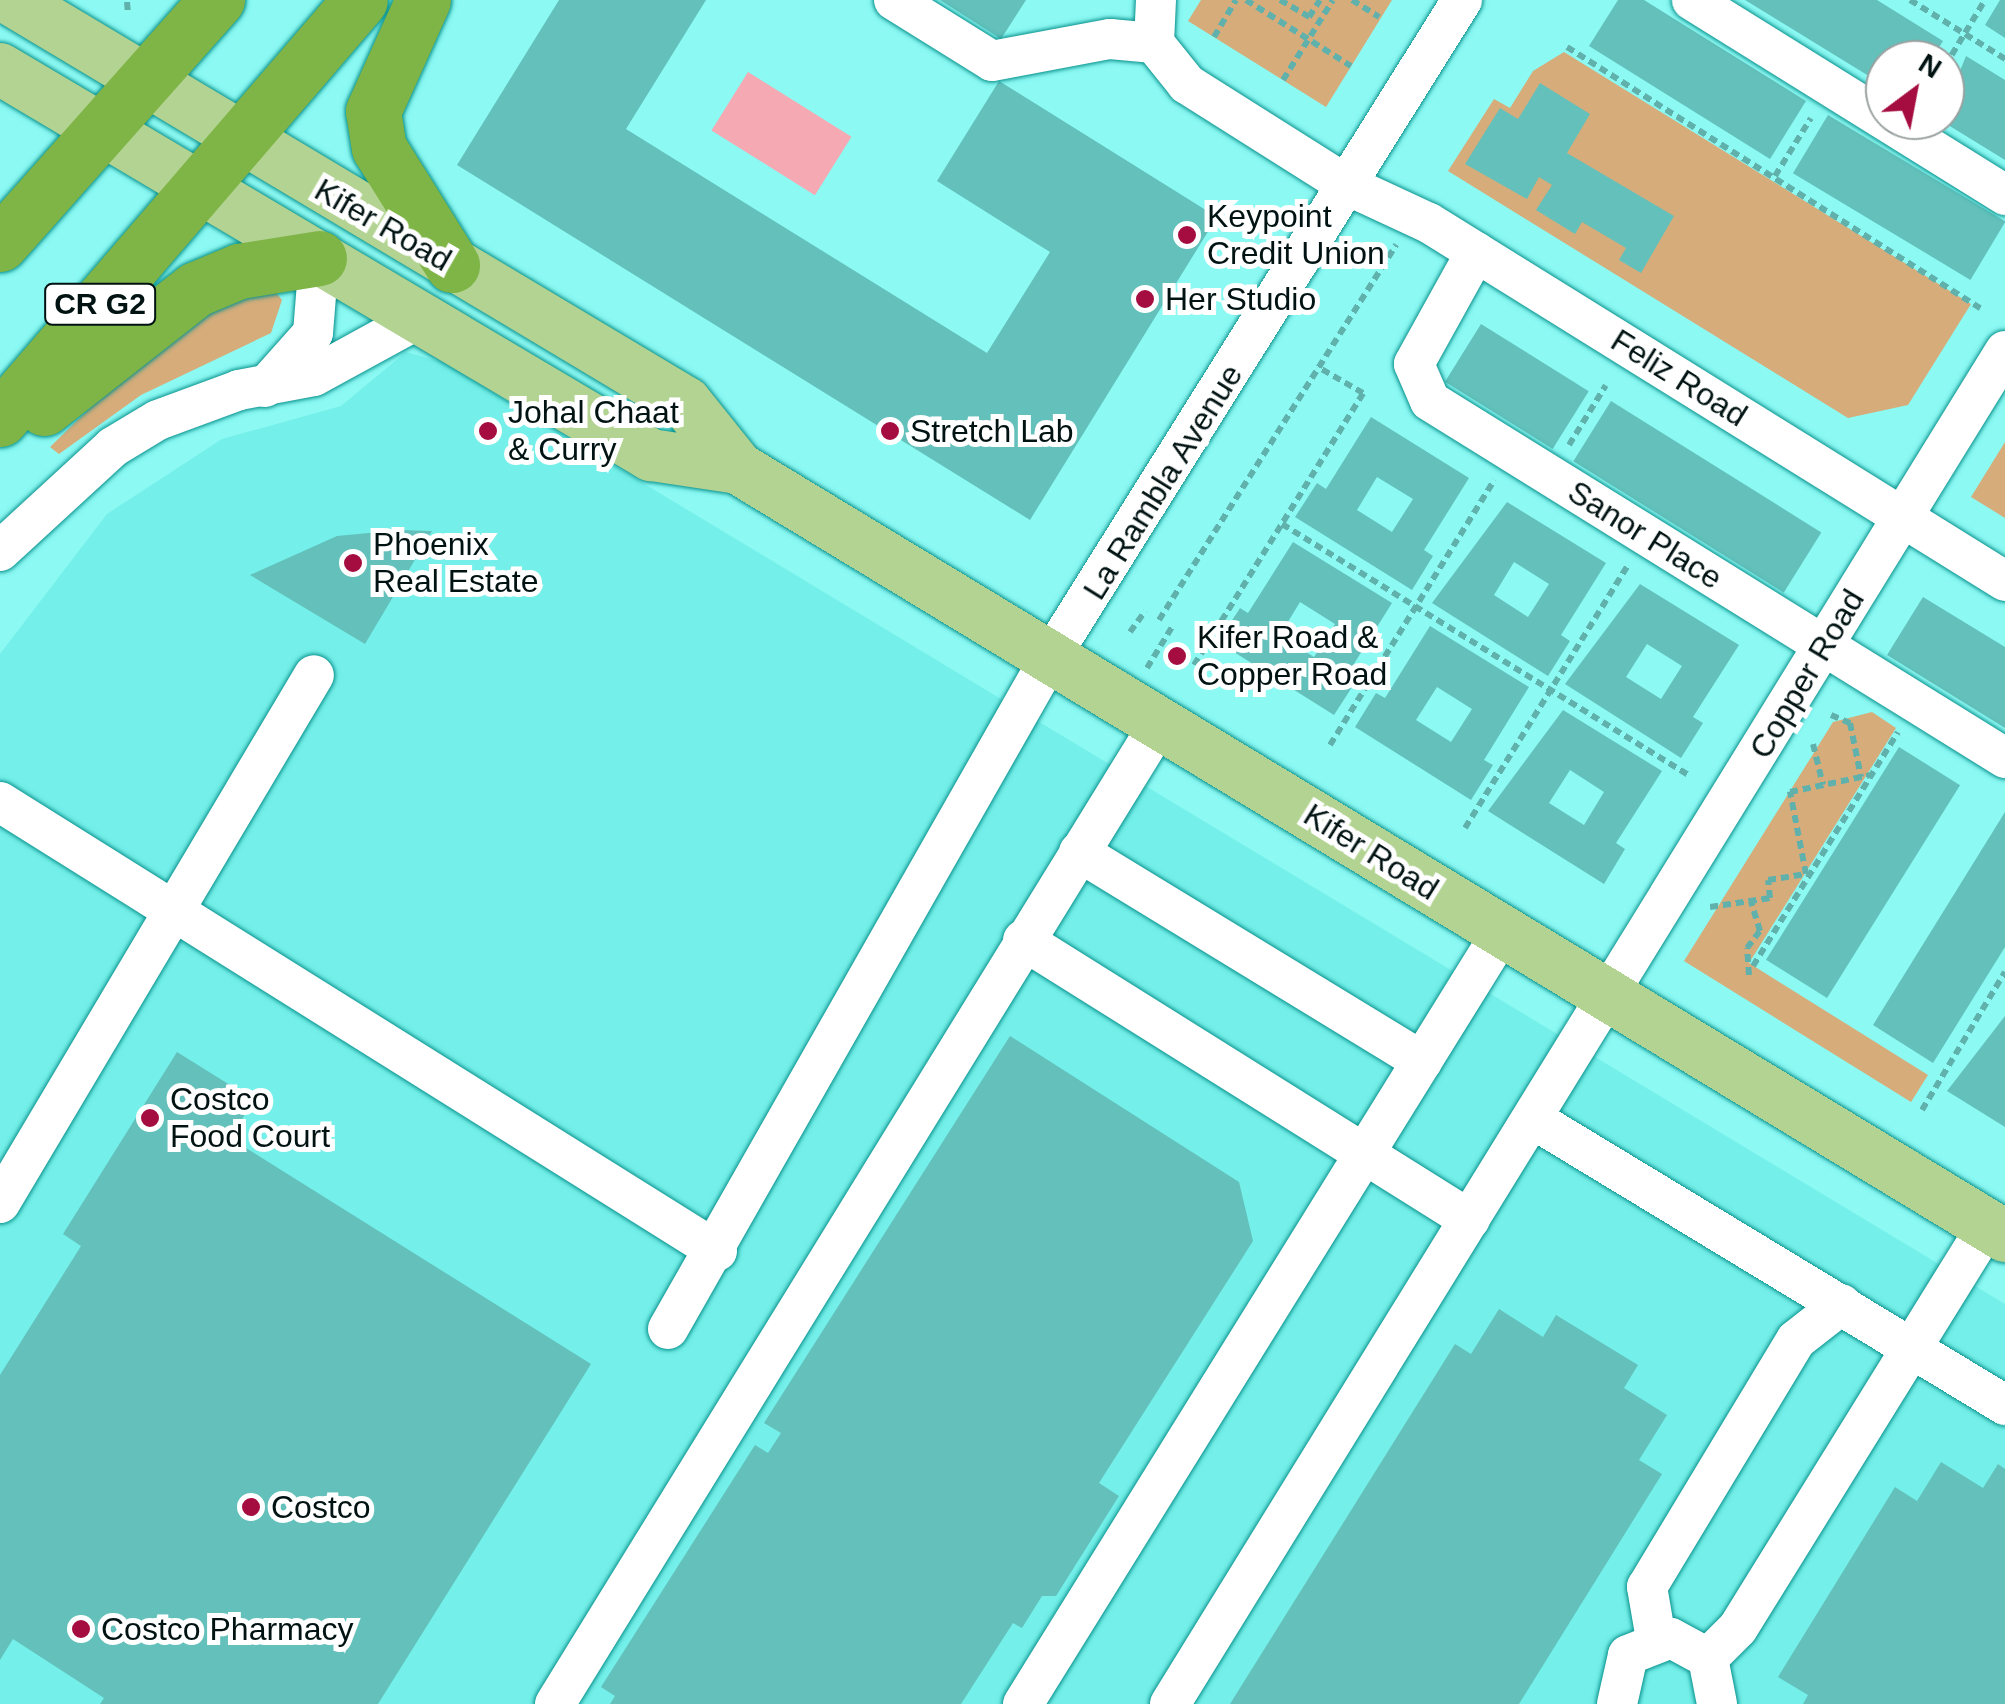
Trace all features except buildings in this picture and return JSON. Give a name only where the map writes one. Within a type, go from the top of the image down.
[{"type":"highway","points":[[0,244],[148,83],[217,0]]},
{"type":"highway","name":"CR G2","points":[[0,418],[360,0]]},
{"type":"highway","points":[[423,0],[372,111],[379,148],[452,265]]},
{"type":"highway","points":[[0,446],[196,289],[239,271],[319,258]]},
{"type":"main road","name":"Kifer Road","points":[[12,0],[686,403],[738,468],[1996,1231]]},
{"type":"main road","name":"Kifer Road","points":[[0,69],[100,132],[651,456],[738,468]]},
{"type":"street","points":[[894,0],[992,61],[1110,38],[1154,43],[1156,0]]},
{"type":"street","name":"La Rambla Avenue","points":[[668,1330],[1051,656],[1462,0]]},
{"type":"street","points":[[1692,0],[2005,194]]},
{"type":"street","name":"Feliz Road","points":[[1154,43],[1186,84],[1348,185],[1476,252],[2005,581]]},
{"type":"street","name":"Sanor Place","points":[[1476,252],[1420,344],[1415,382],[1447,414],[2005,758]]},
{"type":"street","points":[[265,387],[313,333],[319,258]]},
{"type":"street","points":[[0,551],[113,447],[199,402],[314,376],[420,318]]},
{"type":"street","name":"Copper Road","points":[[1170,1704],[2005,351]]},
{"type":"street","points":[[0,1203],[314,675]]},
{"type":"street","points":[[555,1704],[1160,723]]},
{"type":"street","points":[[0,802],[716,1251]]},
{"type":"street","points":[[1079,852],[1422,1061]]},
{"type":"street","points":[[1023,1704],[1502,932]]},
{"type":"street","points":[[1023,940],[1470,1220]]},
{"type":"street","points":[[1533,1120],[2005,1405]]},
{"type":"street","points":[[1708,1658],[1738,1628],[1912,1348],[1996,1231]]},
{"type":"street","points":[[1656,1639],[1647,1587],[1796,1340],[1842,1304]]},
{"type":"street","points":[[1617,1704],[1620,1669],[1656,1639],[1684,1641],[1708,1658],[1717,1704]]},
{"type":"path","points":[[1214,37],[1236,0]]},
{"type":"path","points":[[1246,0],[1351,66]]},
{"type":"path","points":[[1270,15],[1280,0],[1309,17],[1320,0]]},
{"type":"path","points":[[1283,80],[1334,0]]},
{"type":"path","points":[[1352,0],[1379,17]]},
{"type":"path","points":[[1910,0],[2005,59]]},
{"type":"path","points":[[1960,40],[1986,0]]},
{"type":"path","points":[[127,2],[136,17]]},
{"type":"path","points":[[1567,47],[1980,308]]},
{"type":"path","points":[[1775,176],[1831,86]]},
{"type":"path","points":[[1159,620],[1400,239]]},
{"type":"path","points":[[1194,665],[1363,392],[1318,367]]},
{"type":"path","points":[[1550,476],[1606,384]]},
{"type":"path","points":[[1330,745],[1497,474]]},
{"type":"path","points":[[1282,524],[1688,776]]},
{"type":"path","points":[[1465,828],[1632,558]]},
{"type":"path","points":[[1130,632],[1144,612]]},
{"type":"path","points":[[1158,650],[1172,627]]},
{"type":"path","points":[[1831,715],[1850,722],[1861,778]]},
{"type":"path","points":[[1754,966],[1902,726]]},
{"type":"path","points":[[1813,744],[1823,786]]},
{"type":"path","points":[[1710,907],[1770,898],[1768,880],[1806,874],[1787,791],[1871,776]]},
{"type":"path","points":[[1749,975],[1747,948],[1760,931],[1751,901]]},
{"type":"path","points":[[1922,1110],[2005,972]]},
{"type":"shaded area","points":[[1201,0],[1392,0],[1326,107],[1188,21]]},
{"type":"shaded area","points":[[1564,52],[1971,304],[1908,405],[1848,418],[1448,171],[1494,99],[1510,108],[1533,71]]},
{"type":"shaded area","points":[[748,72],[851,137],[815,195],[711,131]]},
{"type":"shaded area","points":[[269,284],[282,300],[271,333],[141,395],[59,454],[50,447],[168,332]]},
{"type":"shaded area","points":[[406,352],[442,362],[2005,1304],[2005,1704],[0,1704],[0,654],[107,514],[222,439],[341,406]]},
{"type":"shaded area","points":[[2005,442],[2005,518],[1971,497]]},
{"type":"shaded area","points":[[1872,712],[1896,728],[1749,963],[1928,1075],[1911,1102],[1684,961],[1833,722]]},
{"type":"place","name":"Keypoint Credit Union","points":[[1187,235]]},
{"type":"place","name":"Her Studio","points":[[1145,299]]},
{"type":"place","name":"Johal Chaat & Curry","points":[[488,431]]},
{"type":"place","name":"Stretch Lab","points":[[890,431]]},
{"type":"place","name":"Phoenix Real Estate","points":[[353,563]]},
{"type":"place","name":"Kifer Road & Copper Road","points":[[1177,656]]},
{"type":"place","name":"Costco Food Court","points":[[150,1118]]},
{"type":"place","name":"Costco","points":[[251,1507]]},
{"type":"place","name":"Costco Pharmacy","points":[[81,1629]]}]
